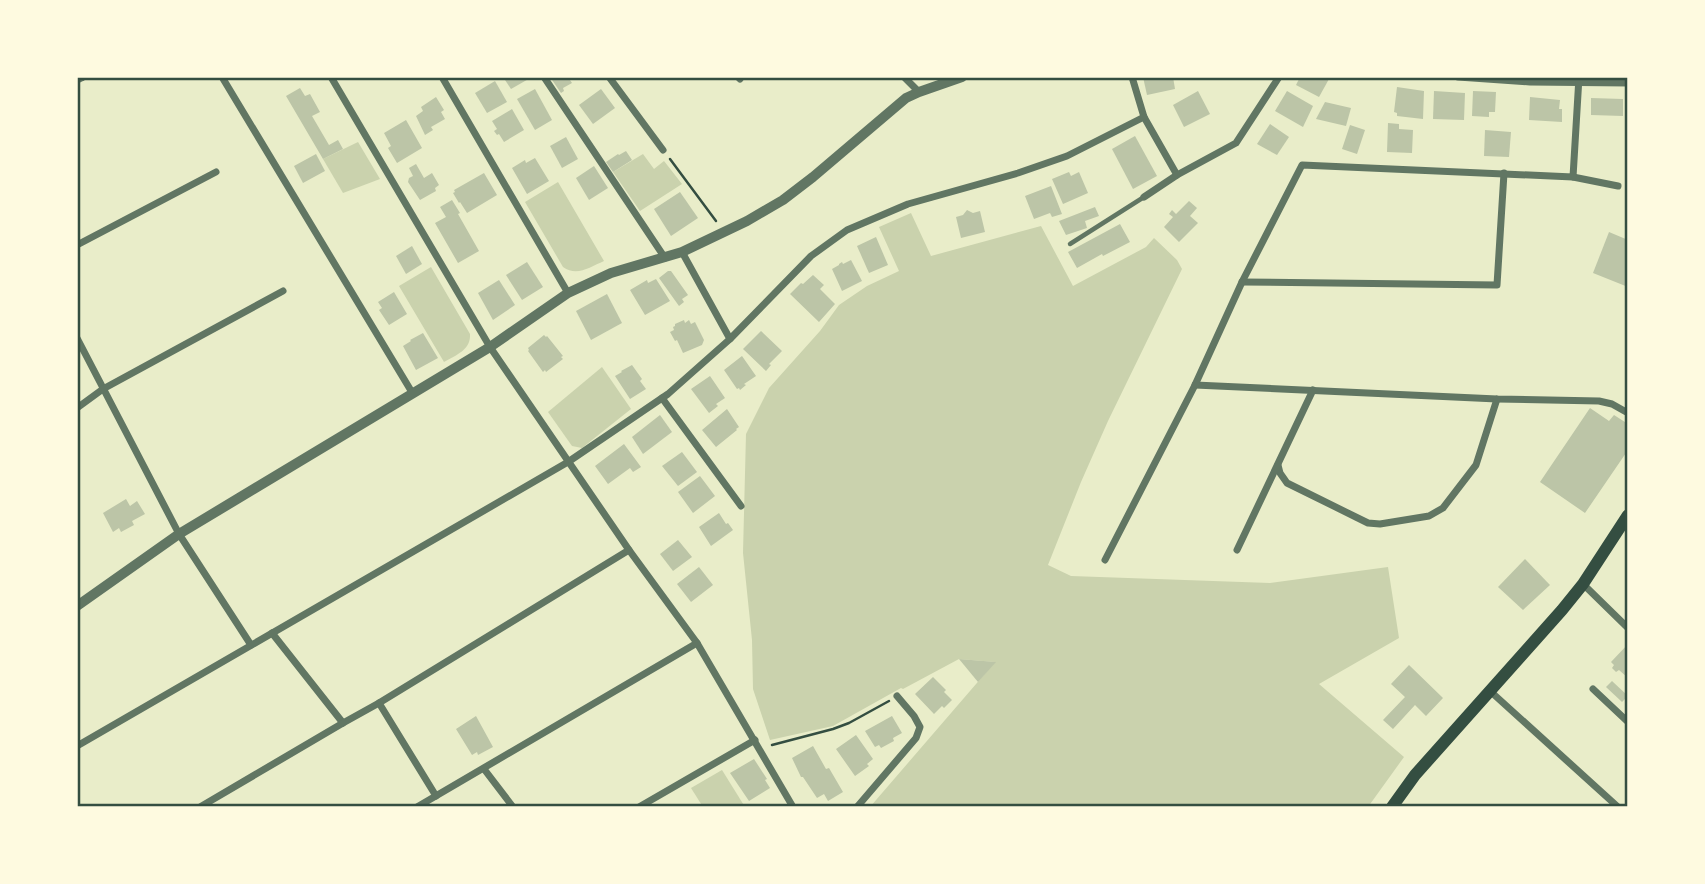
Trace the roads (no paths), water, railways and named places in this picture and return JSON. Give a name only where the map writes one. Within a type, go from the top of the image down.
[{"type":"main road","points":[[1392,807],[1415,775],[1583,584],[1628,515]]},
{"type":"street","points":[[77,80],[83,77]]},
{"type":"street","points":[[222,77],[413,394]]},
{"type":"street","points":[[331,77],[490,347],[629,550],[697,643],[793,807]]},
{"type":"street","points":[[442,77],[568,293]]},
{"type":"street","points":[[544,77],[665,258]]},
{"type":"street","points":[[609,77],[663,150]]},
{"type":"street","points":[[904,77],[919,92]]},
{"type":"street","points":[[77,606],[179,534],[490,347],[568,293],[611,273],[682,252],[724,233],[783,200],[906,98],[962,77]]},
{"type":"street","points":[[1132,77],[1144,117],[1177,175]]},
{"type":"street","points":[[1144,197],[1177,175],[1237,143],[1279,77]]},
{"type":"street","points":[[1458,77],[1530,82],[1579,79],[1628,83]]},
{"type":"street","points":[[1573,177],[1579,79]]},
{"type":"street","points":[[77,746],[568,462],[662,398],[730,339],[811,256],[847,230],[908,204],[1018,173],[1067,156],[1144,117]]},
{"type":"street","points":[[1105,560],[1195,385],[1242,282],[1302,165],[1573,177],[1618,186]]},
{"type":"street","points":[[77,245],[216,172]]},
{"type":"street","points":[[1242,282],[1497,285],[1504,173]]},
{"type":"street","points":[[682,252],[730,339]]},
{"type":"street","points":[[77,408],[103,389],[283,291]]},
{"type":"street","points":[[77,338],[179,534],[251,645]]},
{"type":"street","points":[[1195,385],[1599,401],[1612,404],[1628,413]]},
{"type":"street","points":[[1237,550],[1313,390]]},
{"type":"street","points":[[662,398],[741,506]]},
{"type":"street","points":[[1278,465],[1279,473],[1287,483],[1365,522],[1380,524],[1432,516],[1443,508],[1474,469],[1497,399]]},
{"type":"street","points":[[200,807],[379,704],[629,550]]},
{"type":"street","points":[[1583,584],[1628,628]]},
{"type":"street","points":[[272,633],[343,723]]},
{"type":"street","points":[[417,807],[697,643]]},
{"type":"street","points":[[1593,689],[1628,722]]},
{"type":"street","points":[[1490,691],[1618,807]]},
{"type":"street","points":[[857,807],[916,738],[920,727],[897,696]]},
{"type":"street","points":[[379,704],[436,796]]},
{"type":"street","points":[[639,807],[755,740]]},
{"type":"street","points":[[484,769],[513,807]]},
{"type":"lane","points":[[1070,244],[1144,197]]}]
